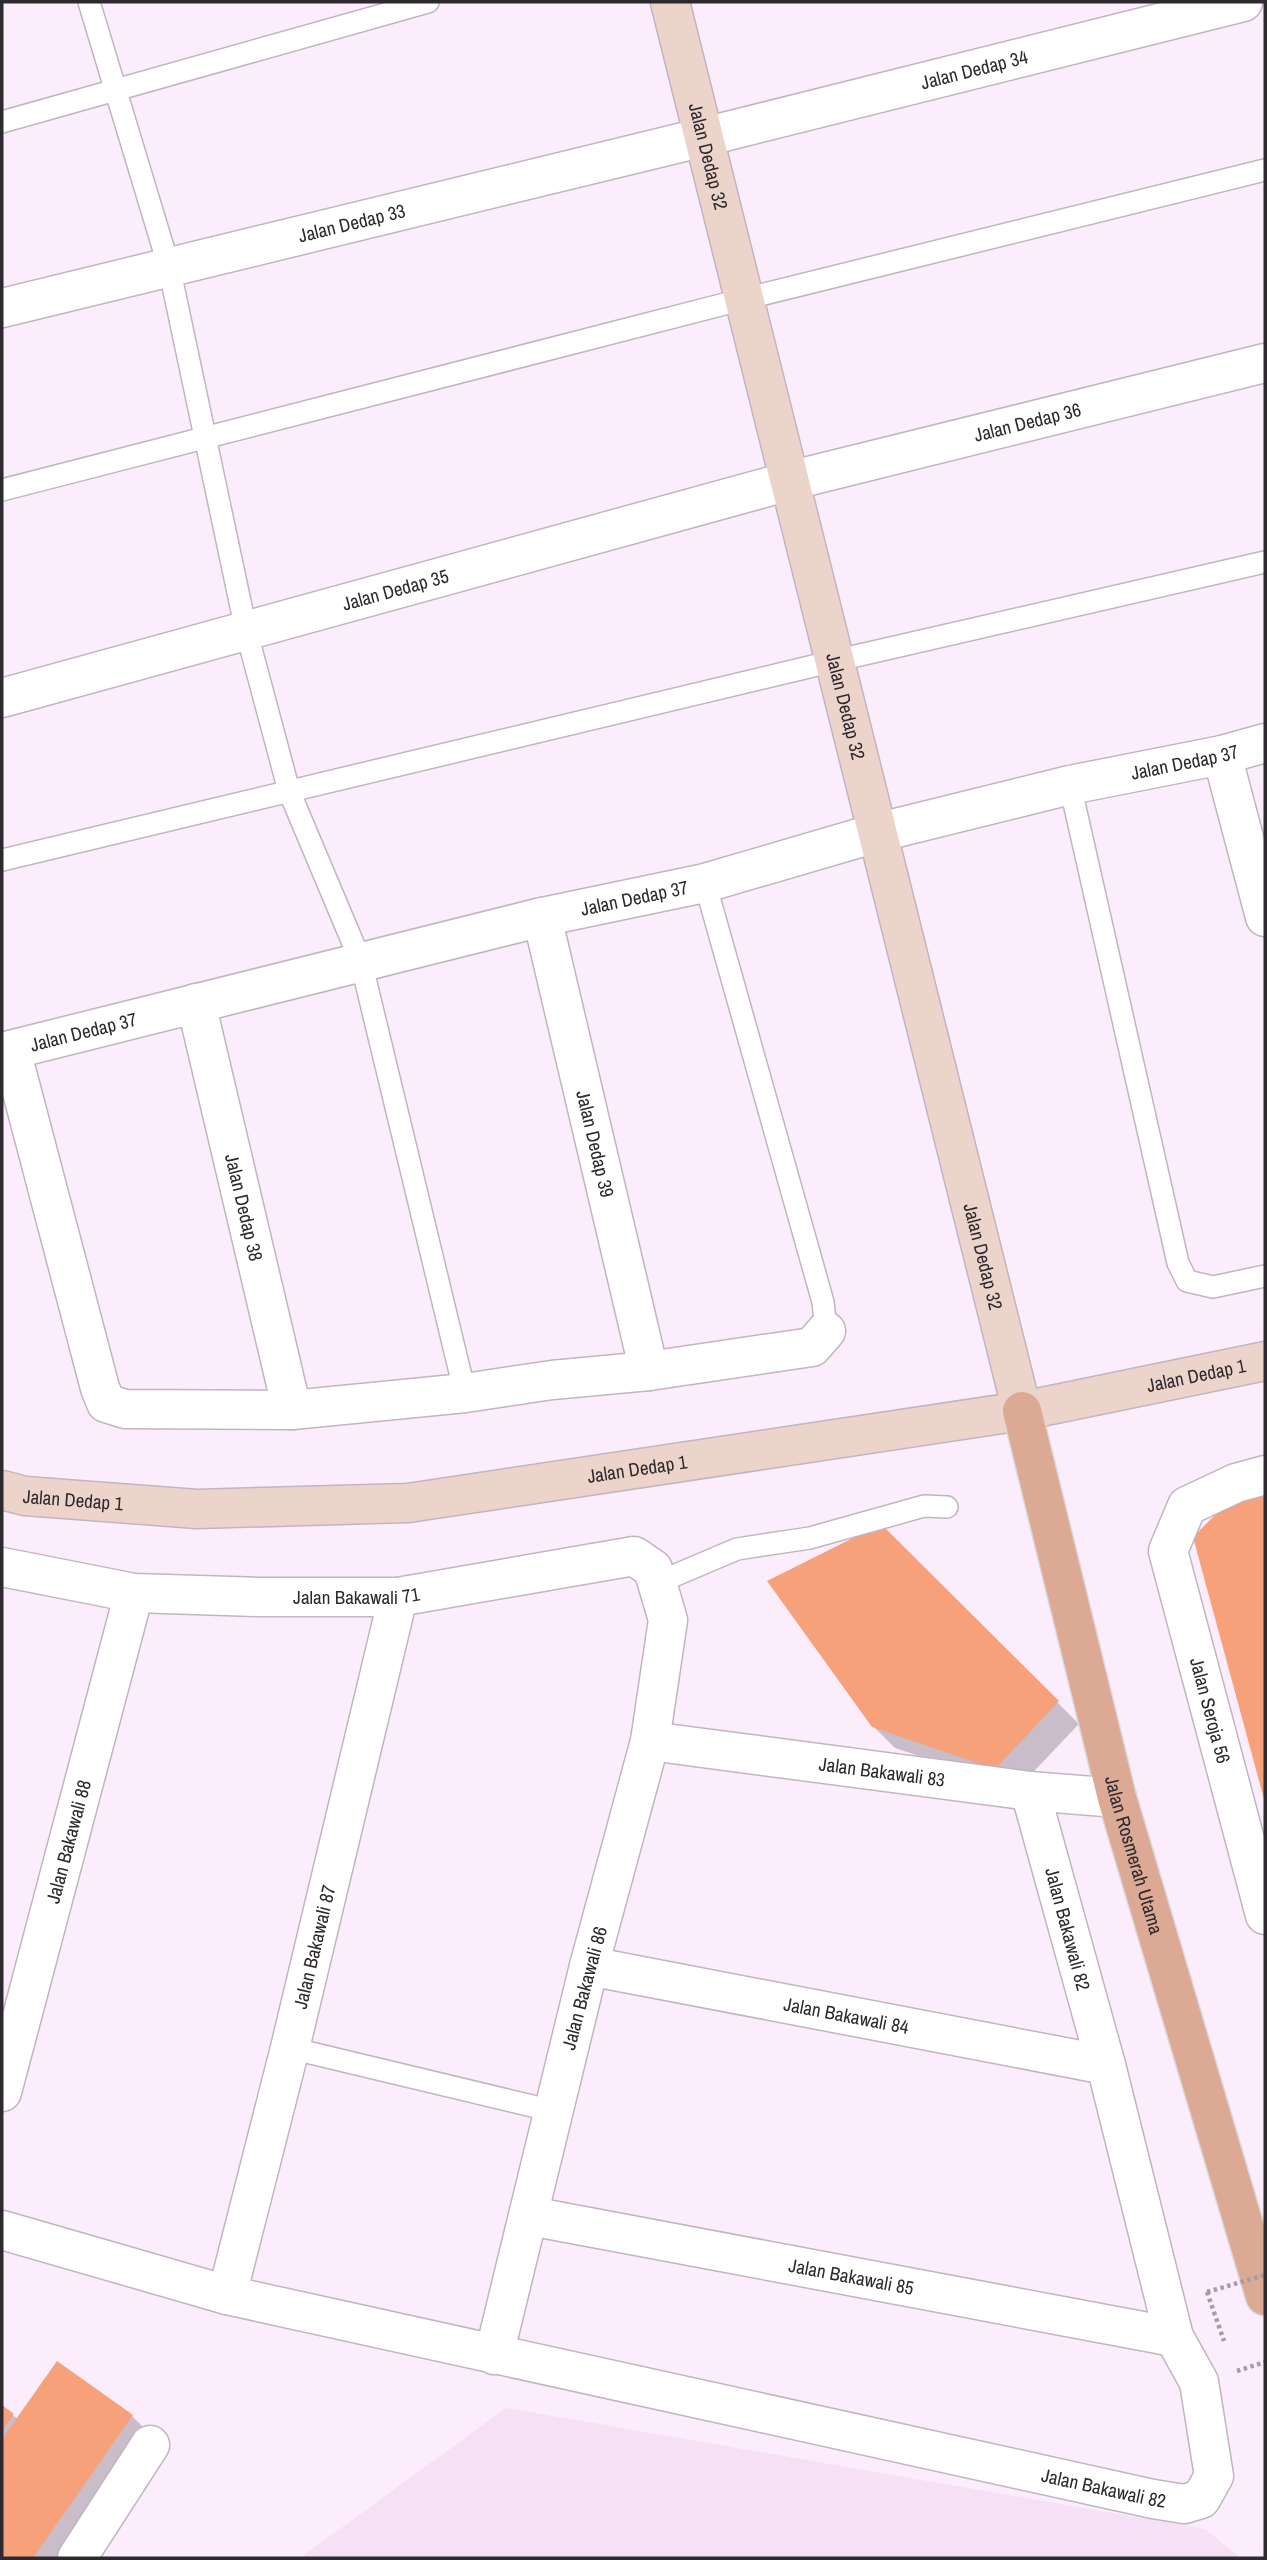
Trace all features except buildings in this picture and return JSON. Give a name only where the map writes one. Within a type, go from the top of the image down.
[{"type":"main road","name":"Jalan Rosmerah Utama","points":[[1022,1411],[1117,1798],[1265,2296]]},
{"type":"street","name":"Jalan Dedap 32","points":[[670,2],[1022,1411]]},
{"type":"street","name":"Jalan Dedap 34","points":[[704,137],[1243,2]]},
{"type":"street","name":"Jalan Dedap 33","points":[[2,308],[704,137]]},
{"type":"street","name":"Jalan Dedap 36","points":[[789,481],[1265,363]]},
{"type":"street","name":"Jalan Dedap 35","points":[[2,698],[789,481]]},
{"type":"street","name":"Jalan Dedap 37","points":[[6,1051],[542,917],[705,883],[876,834],[1070,785],[1222,755],[1265,743]]},
{"type":"street","points":[[1222,755],[1265,917]]},
{"type":"street","name":"Jalan Dedap 39","points":[[542,917],[649,1371]]},
{"type":"street","name":"Jalan Dedap 38","points":[[196,1003],[292,1410]]},
{"type":"street","points":[[6,1051],[106,1403],[125,1409],[292,1410],[465,1393],[552,1380],[649,1371],[811,1347],[826,1331]]},
{"type":"street","name":"Jalan Dedap 1","points":[[2,1490],[25,1496],[197,1509],[408,1503],[1022,1411],[1265,1361]]},
{"type":"street","name":"Jalan Seroja 56","points":[[1265,1475],[1236,1483],[1187,1506],[1168,1551],[1265,1915]]},
{"type":"street","name":"Jalan Bakawali 71","points":[[2,1567],[134,1593],[398,1597],[634,1556],[653,1569],[668,1620]]},
{"type":"street","name":"Jalan Bakawali 88","points":[[2,2092],[134,1593]]},
{"type":"street","name":"Jalan Bakawali 87","points":[[227,2295],[290,2048],[398,1597]]},
{"type":"street","name":"Jalan Bakawali 86","points":[[494,2355],[589,1966],[650,1741],[668,1620]]},
{"type":"street","name":"Jalan Bakawali 83","points":[[650,1741],[1030,1791],[1117,1798]]},
{"type":"street","name":"Jalan Bakawali 82","points":[[2,2230],[227,2295],[494,2355],[1184,2504],[1201,2499],[1214,2476],[1199,2382],[1174,2337],[1106,2065],[1030,1791]]},
{"type":"street","name":"Jalan Bakawali 84","points":[[589,1966],[1106,2065]]},
{"type":"street","name":"Jalan Bakawali 85","points":[[530,2216],[1174,2337]]},
{"type":"street","points":[[77,2558],[150,2445]]},
{"type":"lane","points":[[89,2],[169,267],[246,630],[289,791],[361,962],[465,1393]]},
{"type":"lane","points":[[2,122],[428,2]]},
{"type":"lane","points":[[2,490],[744,299],[1265,170]]},
{"type":"lane","points":[[2,860],[834,661],[1265,562]]},
{"type":"lane","points":[[1070,785],[1178,1263],[1187,1281],[1213,1287],[1265,1276]]},
{"type":"lane","points":[[705,883],[823,1302],[826,1331]]},
{"type":"lane","points":[[657,1583],[737,1549],[810,1538],[924,1506],[947,1507]]},
{"type":"lane","points":[[290,2048],[553,2111]]},
{"type":"path","points":[[1227,2348],[1207,2292],[1265,2275]]},
{"type":"path","points":[[1231,2360],[1235,2371]]},
{"type":"shaded area","points":[[506,2408],[1205,2529],[1241,2558],[300,2558]]}]
